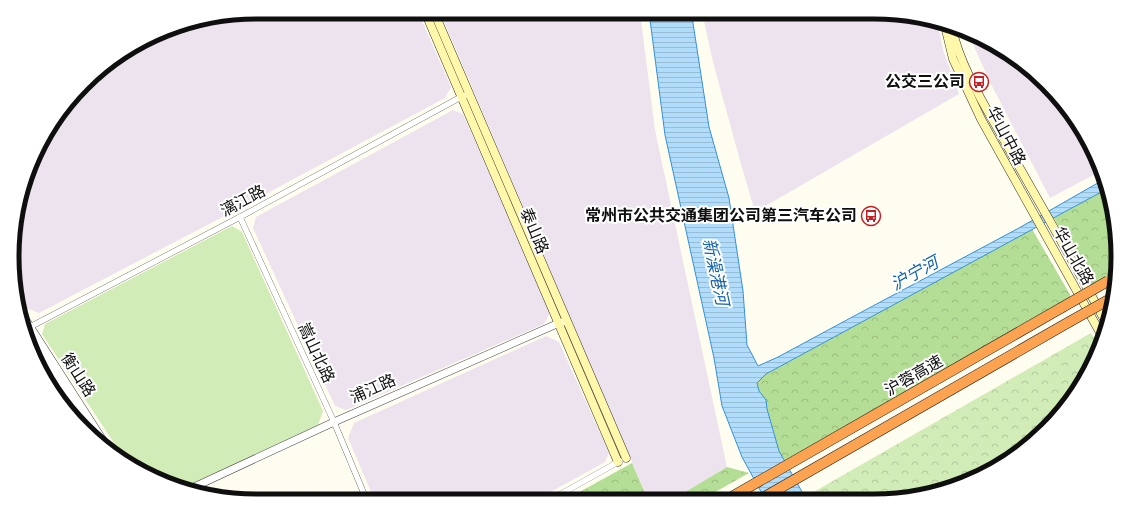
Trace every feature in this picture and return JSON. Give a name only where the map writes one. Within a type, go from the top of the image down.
[{"type":"highway","name":"沪蓉高速","points":[[738,494],[1109,281]]},
{"type":"highway","name":"沪蓉高速","points":[[770,494],[1106,301]]},
{"type":"main road","name":"泰山路","points":[[428,19],[465,96],[622,460]]},
{"type":"main road","name":"泰山路","points":[[437,19],[465,96]]},
{"type":"main road","name":"华山中路","points":[[947,31],[953,59],[980,120],[1032,211]]},
{"type":"main road","name":"华山中路","points":[[954,33],[961,56],[975,86],[1042,207]]},
{"type":"main road","name":"华山北路","points":[[1042,207],[1103,318]]},
{"type":"main road","name":"华山北路","points":[[1032,211],[1099,330]]},
{"type":"street","name":"漓江路","points":[[30,327],[465,96]]},
{"type":"street","name":"嵩山北路","points":[[240,217],[334,422],[364,494]]},
{"type":"street","name":"浦江路","points":[[196,486],[334,422],[563,322]]},
{"type":"street","name":"衡山路","points":[[32,332],[98,433]]},
{"type":"street","name":"衡山路","points":[[38,350],[78,413]]},
{"type":"street","points":[[561,494],[622,460]]},
{"type":"shaded area","points":[[256,19],[421,19],[451,87],[445,98],[39,313],[26,308],[21,287],[19,256],[21,226],[27,195],[37,166],[43,151],[68,112],[100,78],[112,68],[151,43],[195,27],[226,21]]},
{"type":"shaded area","points":[[443,19],[641,19],[655,130],[727,467],[682,494],[645,494]]},
{"type":"shaded area","points":[[704,19],[874,19],[904,21],[939,28],[943,50],[959,94],[755,212],[713,62]]},
{"type":"shaded area","points":[[971,40],[979,43],[1018,68],[1052,100],[1071,125],[1087,151],[1096,174],[1050,198],[991,84]]},
{"type":"shaded area","points":[[453,110],[463,114],[550,313],[544,324],[346,410],[335,406],[253,228],[256,217]]},
{"type":"shaded area","points":[[546,336],[559,342],[609,453],[605,462],[547,494],[372,494],[348,438],[354,423]]},
{"type":"green space","points":[[1102,192],[1109,226],[1111,256],[1110,275],[1091,285],[1054,218]]},
{"type":"green space","points":[[232,226],[242,232],[323,411],[318,425],[190,484],[151,470],[118,449],[42,334],[45,324]]},
{"type":"green space","points":[[1032,229],[1072,298],[785,462],[779,451],[767,409],[766,400],[759,391],[757,383],[766,374]]},
{"type":"green space","points":[[1091,333],[1095,340],[1087,362],[1071,388],[1052,413],[1018,445],[979,470],[935,486],[904,492],[874,494],[810,494]]},
{"type":"green space","points":[[632,463],[645,494],[576,494]]},
{"type":"green space","points":[[727,467],[749,473],[712,494],[682,494]]},
{"type":"water","name":"新澡港河","points":[[650,19],[693,19],[709,127],[729,198],[743,291],[747,345],[758,366],[778,357],[1019,228],[1099,182],[1102,192],[766,374],[757,383],[759,391],[766,400],[767,409],[779,451],[803,494],[762,494],[742,457],[722,406],[714,358],[665,135]]},
{"type":"place","name":"公交三公司","points":[[979,82]]},
{"type":"place","name":"常州市公共交通集团公司第三汽车公司","points":[[871,216]]},
{"type":"water label","name":"沪宁河","points":[[915,274]]}]
